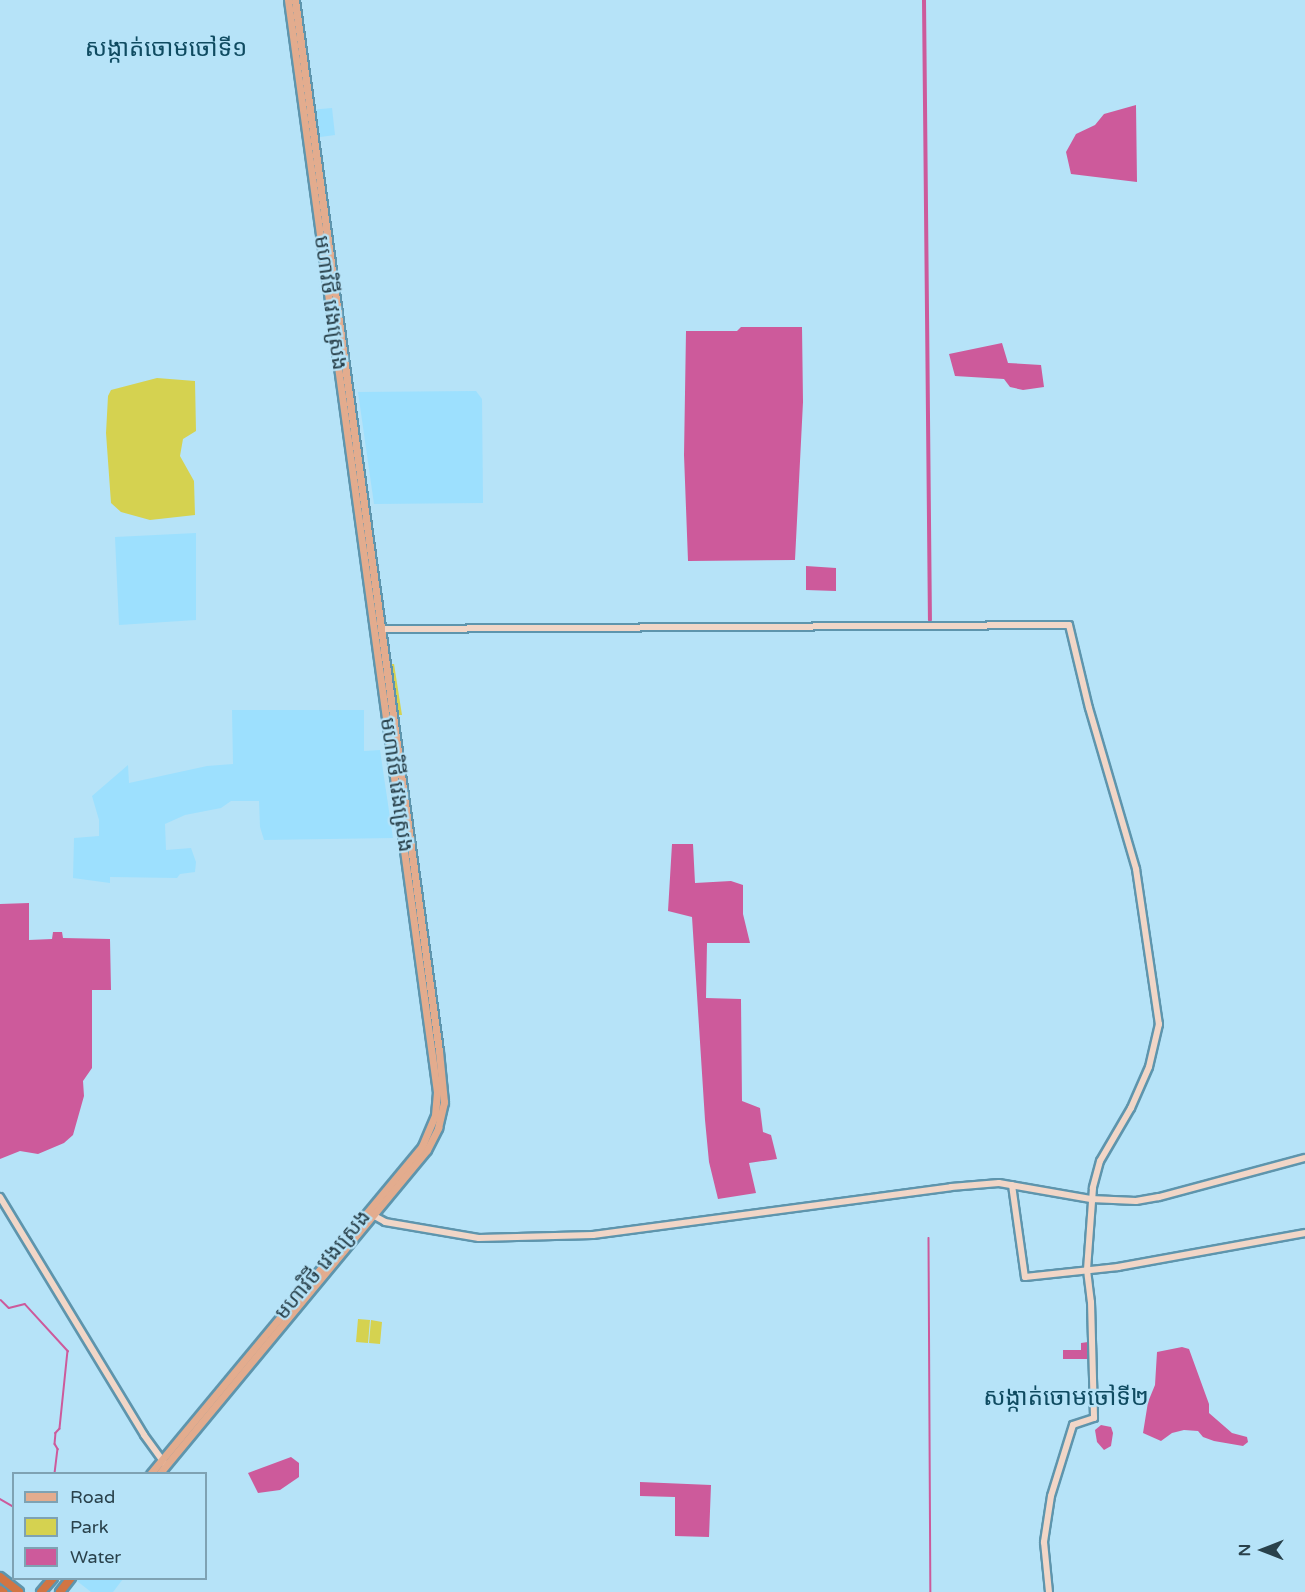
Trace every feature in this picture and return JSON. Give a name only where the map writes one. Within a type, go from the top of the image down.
[{"type":"highway","points":[[41,1592],[51,1580]]},
{"type":"highway","points":[[49,1592],[65,1580]]},
{"type":"highway","points":[[1,1585],[19,1592]]},
{"type":"main road","name":"មហាវិថី វេងស្រេង","points":[[288,0],[397,769]]},
{"type":"main road","name":"មហាវិថី វេងស្រេង","points":[[151,1472],[163,1463],[370,1214],[422,1146],[435,1115],[438,1092],[381,629],[295,0]]},
{"type":"main road","name":"មហាវិថី វេងស្រេង","points":[[159,1472],[163,1463]]},
{"type":"street","points":[[381,629],[1069,625],[1089,708],[1136,869],[1159,1024],[1149,1067],[1131,1108],[1100,1161],[1091,1199],[1088,1270],[1094,1418],[1073,1425],[1058,1471],[1045,1526],[1049,1592]]},
{"type":"street","points":[[370,1214],[385,1222],[478,1238],[593,1235],[951,1187],[999,1183],[1121,1202],[1159,1197],[1305,1158]]},
{"type":"street","points":[[1012,1185],[1024,1276],[1088,1270],[1305,1233]]},
{"type":"street","points":[[0,1197],[163,1463]]},
{"type":"shaded area","points":[[332,108],[335,135],[313,138],[309,110]]},
{"type":"shaded area","points":[[476,391],[482,399],[483,503],[374,504],[358,392]]},
{"type":"shaded area","points":[[196,533],[196,620],[119,625],[115,537]]},
{"type":"shaded area","points":[[232,710],[364,710],[364,751],[380,750],[393,838],[264,840],[260,827],[259,801],[231,801],[221,808],[185,815],[165,824],[166,850],[191,848],[196,862],[195,872],[180,874],[177,878],[110,877],[110,883],[73,878],[74,838],[99,836],[99,820],[92,796],[128,765],[129,783],[207,766],[233,764]]},
{"type":"shaded area","points":[[122,1580],[113,1592],[91,1592],[77,1581]]},
{"type":"green space","points":[[157,378],[195,381],[196,431],[183,439],[180,456],[194,481],[195,515],[150,520],[121,512],[111,503],[106,433],[108,396],[111,390]]},
{"type":"green space","points":[[388,664],[394,664],[402,715],[395,715]]},
{"type":"green space","points":[[358,1319],[370,1320],[368,1343],[356,1342]]},
{"type":"green space","points":[[371,1320],[382,1322],[380,1344],[369,1343]]},
{"type":"water","points":[[1136,105],[1137,182],[1071,174],[1066,152],[1076,134],[1095,125],[1104,114]]},
{"type":"water","points":[[741,327],[802,327],[803,402],[795,560],[688,561],[684,455],[686,331],[737,331]]},
{"type":"water","points":[[1002,343],[1008,363],[1041,365],[1044,387],[1023,390],[1010,387],[1004,379],[955,376],[949,354]]},
{"type":"water","points":[[806,566],[836,568],[836,591],[806,590]]},
{"type":"water","points":[[672,844],[693,844],[695,883],[731,881],[743,885],[743,914],[750,943],[707,943],[706,998],[741,999],[742,1101],[760,1108],[763,1132],[771,1135],[777,1159],[749,1163],[756,1193],[718,1199],[709,1162],[692,917],[668,911]]},
{"type":"water","points":[[29,903],[29,940],[52,939],[53,932],[62,932],[63,938],[110,939],[111,990],[92,990],[92,1068],[83,1081],[84,1096],[73,1135],[64,1143],[38,1154],[20,1151],[0,1159],[0,904]]},
{"type":"water","points":[[1088,1342],[1088,1359],[1063,1359],[1063,1350],[1081,1350],[1081,1343]]},
{"type":"water","points":[[1182,1347],[1189,1349],[1209,1404],[1209,1413],[1232,1433],[1247,1437],[1248,1442],[1243,1446],[1214,1441],[1203,1437],[1198,1431],[1184,1430],[1172,1433],[1161,1441],[1143,1433],[1148,1402],[1155,1385],[1157,1352]]},
{"type":"water","points":[[1101,1425],[1111,1427],[1113,1433],[1111,1446],[1104,1450],[1097,1442],[1095,1430]]},
{"type":"water","points":[[291,1457],[299,1463],[299,1477],[280,1490],[258,1493],[248,1473]]},
{"type":"water","points":[[640,1482],[711,1485],[709,1537],[675,1536],[675,1497],[640,1496]]},
{"type":"waterway","points":[[924,0],[930,620]]},
{"type":"waterway","points":[[929,1238],[931,1592]]},
{"type":"waterway","points":[[1,1300],[9,1308],[25,1304],[68,1351],[60,1429],[56,1433],[55,1444],[58,1449],[55,1472]]},
{"type":"waterway","points":[[0,1499],[12,1506]]},
{"type":"tunnel","points":[[4,1586],[11,1592]]},
{"type":"district","name":"សង្កាត់ចោមចៅទី១","points":[[166,49]]},
{"type":"district","name":"សង្កាត់ចោមចៅទី២","points":[[1066,1398]]}]
